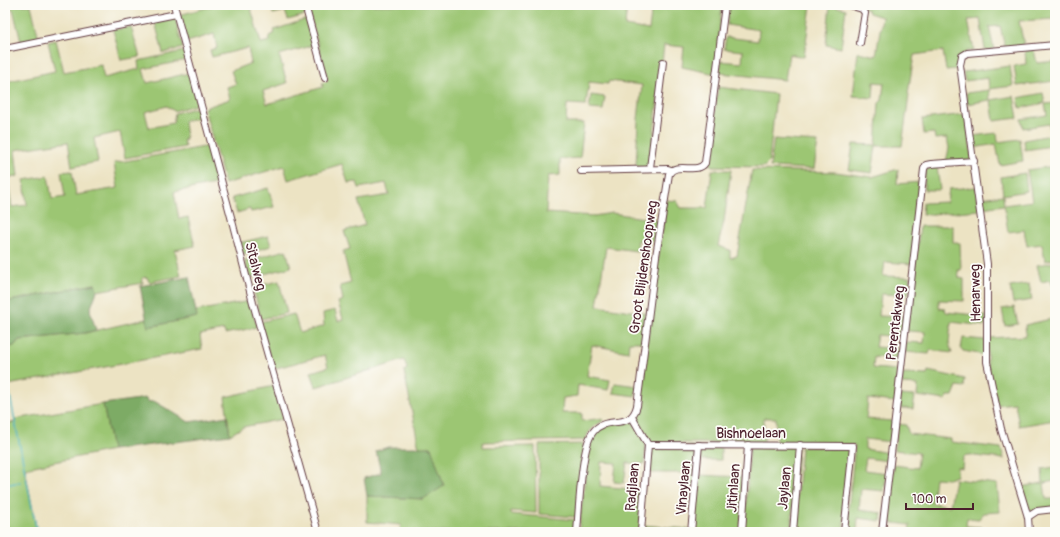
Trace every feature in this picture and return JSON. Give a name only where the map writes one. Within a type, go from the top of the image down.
[{"type":"street","name":"Sitalweg","points":[[174,5],[230,210],[253,303],[318,532]]},
{"type":"street","points":[[305,5],[325,78]]},
{"type":"street","points":[[581,171],[650,168],[671,170],[698,168],[706,163],[725,5]]},
{"type":"street","points":[[849,5],[864,11],[860,43]]},
{"type":"street","points":[[5,48],[176,14]]},
{"type":"street","name":"Henarweg","points":[[1029,532],[1028,517],[1001,429],[986,362],[987,264],[960,65],[962,56],[967,53],[1055,44]]},
{"type":"street","points":[[650,168],[663,62]]},
{"type":"street","name":"Perentakweg","points":[[882,532],[924,169],[926,165],[931,164],[974,161]]},
{"type":"street","name":"Groot Blijdenshoopweg","points":[[632,417],[637,406],[656,256],[671,170]]},
{"type":"street","points":[[577,532],[585,460],[590,437],[599,426],[628,420],[632,417],[648,444]]},
{"type":"street","name":"Bishnoelaan","points":[[648,444],[853,446],[844,532]]},
{"type":"street","name":"Radjlaan","points":[[641,532],[648,444]]},
{"type":"street","name":"Vinaylaan","points":[[691,532],[699,445]]},
{"type":"street","name":"Jitinlaan","points":[[742,532],[748,445]]},
{"type":"street","name":"Jaylaan","points":[[793,532],[800,446]]},
{"type":"street","points":[[1028,517],[1037,511],[1055,509]]},
{"type":"green space","points":[[5,5],[31,5],[39,39],[21,42],[13,9],[5,10]]},
{"type":"green space","points":[[216,5],[250,5],[261,43],[270,41],[269,36],[275,33],[274,30],[307,19],[315,45],[279,55],[287,83],[263,91],[267,104],[323,87],[322,83],[328,81],[307,5],[627,5],[625,26],[649,30],[652,5],[722,5],[715,74],[682,67],[684,47],[664,45],[650,168],[636,167],[638,119],[642,85],[609,81],[608,84],[589,82],[586,105],[567,104],[566,123],[584,123],[580,158],[560,159],[560,175],[548,176],[546,213],[594,216],[612,213],[657,220],[653,242],[638,240],[637,251],[606,247],[597,306],[646,313],[643,342],[629,342],[628,352],[592,345],[587,376],[610,380],[608,390],[578,385],[577,396],[563,398],[562,413],[582,413],[582,421],[603,418],[603,421],[592,429],[585,440],[483,442],[483,447],[535,446],[536,513],[511,511],[511,514],[576,520],[575,532],[400,532],[401,525],[367,522],[367,496],[423,499],[431,447],[419,448],[404,371],[407,369],[404,360],[316,387],[311,372],[328,367],[325,355],[273,369],[260,322],[294,314],[300,333],[324,326],[323,313],[335,310],[338,321],[343,319],[338,302],[343,300],[340,286],[351,283],[343,251],[350,249],[344,231],[365,225],[358,200],[389,195],[386,183],[359,188],[357,182],[348,183],[342,164],[288,180],[284,166],[225,184],[204,108],[230,99],[227,87],[236,84],[231,71],[251,63],[248,48],[212,57],[210,50],[217,48],[214,34],[187,42],[179,15]]},
{"type":"green space","points":[[271,5],[303,5],[306,15],[288,20],[285,11],[273,14]]},
{"type":"green space","points":[[729,5],[811,5],[804,57],[789,54],[785,80],[720,73],[721,61],[742,63],[743,51],[724,49],[726,37],[758,41],[759,30],[727,25]]},
{"type":"green space","points":[[830,5],[846,9],[841,48],[826,45]]},
{"type":"green space","points":[[863,5],[1055,5],[1055,19],[1019,21],[1024,45],[1005,48],[1000,26],[989,27],[994,49],[985,50],[980,19],[968,20],[974,51],[967,51],[956,69],[946,70],[943,51],[914,55],[902,146],[876,146],[872,173],[849,170],[853,144],[876,145],[879,103],[882,100],[884,83],[874,82],[873,98],[853,96],[858,52],[876,56],[882,17],[869,13],[868,10],[863,8]]},
{"type":"green space","points":[[173,16],[175,18],[183,48],[163,53],[155,22],[158,19]]},
{"type":"green space","points":[[131,27],[140,57],[121,60],[113,30]]},
{"type":"green space","points":[[56,40],[64,72],[101,65],[104,78],[139,69],[138,61],[184,51],[187,60],[143,69],[147,83],[189,73],[198,104],[174,111],[167,106],[145,112],[149,128],[173,123],[175,113],[199,107],[201,117],[184,121],[186,139],[183,140],[185,147],[125,158],[120,132],[94,138],[98,162],[72,167],[68,142],[15,150],[18,176],[5,179],[5,82],[55,71],[48,42]]},
{"type":"green space","points":[[1034,50],[1037,63],[1055,61],[1055,81],[1017,86],[1014,66],[1026,64],[1025,51]]},
{"type":"green space","points":[[1010,66],[1013,86],[989,89],[988,78],[965,81],[963,72]]},
{"type":"green space","points":[[718,87],[776,94],[769,162],[764,167],[712,166],[709,163]]},
{"type":"green space","points":[[989,90],[990,100],[967,104],[966,93]]},
{"type":"green space","points":[[1043,93],[1045,103],[1020,108],[1018,98]]},
{"type":"green space","points":[[591,95],[605,97],[603,110],[589,109]]},
{"type":"green space","points":[[1014,96],[1018,118],[994,121],[991,100]]},
{"type":"green space","points":[[1055,103],[1055,159],[1052,146],[1025,150],[1024,140],[1051,135],[1049,124],[1023,128],[1021,119],[1047,115],[1045,104]]},
{"type":"green space","points":[[966,114],[972,160],[946,162],[949,148],[947,138],[935,139],[934,133],[924,134],[922,119]]},
{"type":"green space","points":[[997,133],[998,142],[1020,139],[1023,161],[1000,165],[996,144],[973,148],[972,136]]},
{"type":"green space","points":[[774,139],[818,142],[814,169],[770,167]]},
{"type":"green space","points":[[210,146],[220,183],[174,192],[179,219],[188,217],[195,246],[175,250],[181,276],[149,282],[147,277],[142,278],[143,283],[97,291],[95,284],[5,302],[5,182],[8,181],[12,207],[27,205],[24,180],[48,176],[52,199],[65,197],[61,172],[72,171],[76,195],[118,188],[114,163]]},
{"type":"green space","points":[[937,166],[940,190],[924,190],[925,173],[927,169]]},
{"type":"green space","points":[[1055,166],[1055,259],[1045,261],[1042,244],[1027,246],[1024,230],[1008,232],[1004,205],[1032,201],[1027,170]]},
{"type":"green space","points":[[898,169],[897,184],[920,182],[912,264],[885,262],[883,276],[910,277],[908,295],[881,294],[879,316],[905,317],[902,337],[877,335],[875,347],[902,349],[901,359],[874,357],[873,368],[898,370],[895,402],[868,399],[866,419],[893,421],[891,442],[865,439],[865,449],[889,453],[888,461],[866,458],[864,470],[887,473],[884,491],[861,489],[859,510],[882,513],[881,521],[858,518],[857,532],[846,532],[855,445],[776,444],[776,418],[764,418],[764,443],[649,443],[635,417],[638,411],[666,200],[677,201],[681,208],[707,208],[712,170],[731,170],[724,221],[718,246],[730,250],[730,258],[737,256],[752,170],[835,172],[872,177]]},
{"type":"green space","points":[[1025,173],[1027,191],[1003,195],[1001,177]]},
{"type":"green space","points":[[976,187],[979,210],[922,215],[923,203],[947,202],[949,189]]},
{"type":"green space","points":[[268,188],[274,207],[251,212],[250,209],[237,213],[232,198]]},
{"type":"green space","points":[[1003,195],[1004,205],[982,208],[981,198]]},
{"type":"green space","points":[[920,226],[953,226],[953,242],[960,243],[961,270],[958,270],[959,278],[964,279],[964,301],[939,300],[939,308],[945,309],[946,312],[986,316],[985,326],[951,322],[949,343],[952,353],[930,350],[929,354],[905,352],[906,342],[924,343],[925,332],[907,331]]},
{"type":"green space","points":[[268,236],[271,246],[243,254],[239,243]]},
{"type":"green space","points":[[286,250],[291,267],[249,278],[245,261]]},
{"type":"green space","points":[[1055,262],[1055,298],[1051,280],[1041,282],[1037,265]]},
{"type":"green space","points":[[189,277],[197,317],[148,327],[140,286]]},
{"type":"green space","points":[[279,281],[287,313],[261,319],[253,287]]},
{"type":"green space","points":[[95,284],[97,291],[90,310],[96,330],[85,333],[19,340],[14,346],[5,348],[5,302]]},
{"type":"green space","points":[[1029,284],[1032,300],[1013,303],[1010,287]]},
{"type":"green space","points":[[250,301],[257,327],[225,334],[224,330],[200,335],[202,349],[8,385],[10,394],[5,395],[5,348],[14,346],[19,340],[85,333],[146,319],[148,327],[196,317],[196,311]]},
{"type":"green space","points":[[1014,307],[1018,324],[1005,326],[1002,309]]},
{"type":"green space","points":[[1055,318],[1055,420],[1019,426],[1015,403],[997,405],[987,362],[988,338],[1026,336],[1025,325]]},
{"type":"green space","points":[[963,338],[985,340],[984,355],[963,351],[961,348]]},
{"type":"green space","points":[[928,371],[965,379],[964,387],[957,386],[953,396],[947,396],[946,400],[917,396],[918,385],[902,384],[903,374],[927,375]]},
{"type":"green space","points":[[615,383],[637,386],[635,396],[613,393]]},
{"type":"green space","points":[[274,386],[283,419],[243,427],[230,435],[225,397]]},
{"type":"green space","points":[[900,395],[915,396],[913,409],[899,408]]},
{"type":"green space","points":[[146,398],[149,402],[154,401],[189,422],[227,416],[230,435],[112,450],[103,404]]},
{"type":"green space","points":[[103,404],[112,450],[25,468],[37,532],[14,532],[5,524],[5,424],[15,422],[15,419]]},
{"type":"green space","points":[[632,419],[646,444],[644,464],[627,463],[624,483],[614,482],[616,463],[601,462],[600,486],[643,490],[639,532],[597,532],[579,529],[589,445],[599,427]]},
{"type":"green space","points":[[898,424],[906,425],[909,434],[951,439],[951,442],[1001,448],[1004,459],[966,455],[963,458],[962,468],[957,467],[957,476],[948,479],[935,478],[932,503],[950,506],[955,479],[997,484],[1000,512],[984,513],[979,519],[967,518],[966,526],[982,527],[984,532],[909,532],[910,525],[885,522],[894,465],[917,468],[919,453],[894,450]]},
{"type":"green space","points":[[582,444],[584,446],[576,517],[539,514],[539,445]]},
{"type":"green space","points":[[697,446],[694,486],[685,485],[686,473],[648,473],[650,447]]},
{"type":"green space","points":[[388,447],[431,447],[444,486],[423,499],[367,496],[364,478],[381,473],[376,451]]},
{"type":"green space","points":[[700,447],[721,447],[721,460],[699,460]]},
{"type":"green space","points":[[750,447],[798,447],[791,532],[744,532]]},
{"type":"green space","points":[[801,447],[851,448],[843,532],[794,532]]},
{"type":"green space","points":[[1055,467],[1055,481],[1044,483],[1046,499],[1055,499],[1055,508],[1030,511],[1027,509],[1021,487],[1043,483],[1042,469]]},
{"type":"green space","points":[[698,475],[744,477],[740,532],[693,532]]},
{"type":"green space","points":[[643,525],[690,529],[689,532],[642,532]]},
{"type":"waterway","points":[[5,371],[37,532]]},
{"type":"waterway","points":[[5,485],[20,482]]}]
